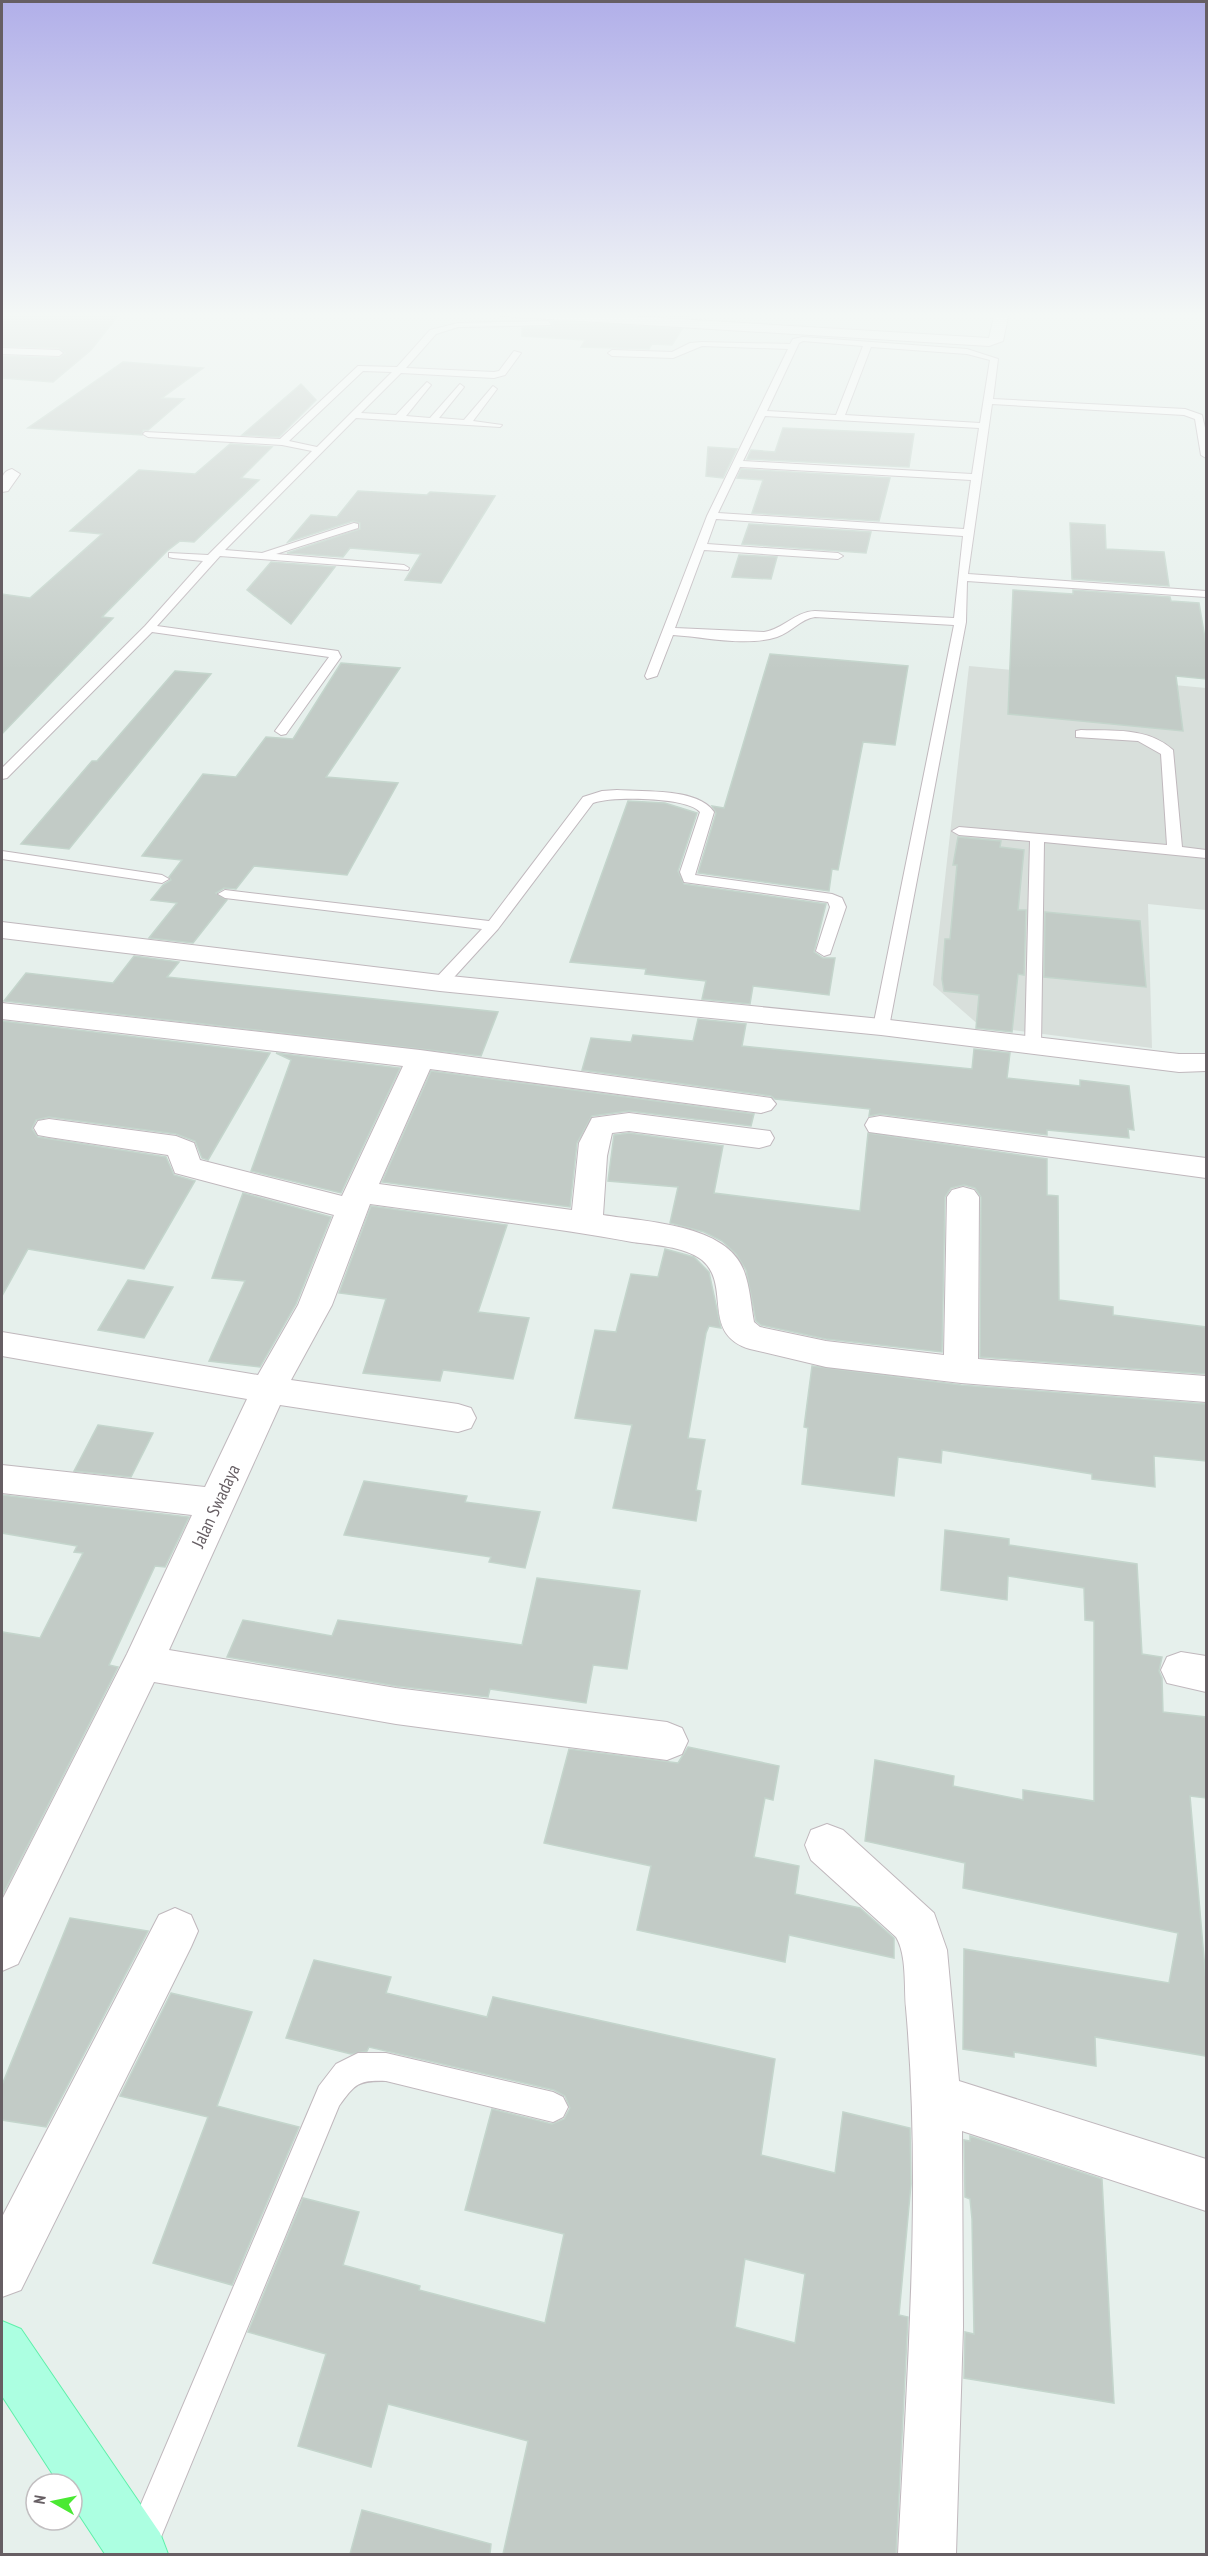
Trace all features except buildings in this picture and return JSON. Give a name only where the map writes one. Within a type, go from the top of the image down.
[{"type":"main road","points":[[2,2348],[139,2553]]},
{"type":"street","points":[[2,930],[440,983],[881,1028],[1193,1063]]},
{"type":"street","points":[[2,1011],[420,1059],[760,1104]]},
{"type":"street","name":"Jalan Swadaya","points":[[2,1948],[143,1663],[269,1390],[315,1305],[356,1200],[420,1059]]},
{"type":"street","points":[[587,1223],[592,1152],[596,1134],[603,1125],[628,1122],[759,1138]]},
{"type":"street","points":[[880,1125],[1206,1168]]},
{"type":"street","points":[[49,1128],[176,1146],[183,1150],[186,1166],[195,1169],[356,1200],[587,1223],[690,1241],[713,1252],[728,1271],[737,1322],[740,1329],[750,1337],[826,1354],[961,1370],[1206,1389]]},
{"type":"street","points":[[961,1370],[963,1197]]},
{"type":"street","points":[[2,1344],[269,1390],[458,1418]]},
{"type":"street","points":[[2,1479],[217,1503]]},
{"type":"street","points":[[143,1663],[396,1706],[667,1741]]},
{"type":"street","points":[[827,1845],[918,1929],[924,1950],[936,2098],[937,2289],[927,2554]]},
{"type":"street","points":[[2,2271],[175,1931]]},
{"type":"street","points":[[936,2098],[1206,2185]]},
{"type":"lane","points":[[282,442],[293,431]]},
{"type":"lane","points":[[2,775],[149,628],[214,555],[338,431]]},
{"type":"lane","points":[[651,676],[712,516],[752,431]]},
{"type":"lane","points":[[881,1028],[960,622],[962,577],[984,431]]},
{"type":"lane","points":[[1202,431],[1206,455]]},
{"type":"lane","points":[[148,434],[282,442],[320,450]]},
{"type":"lane","points":[[736,464],[977,477]]},
{"type":"lane","points":[[712,516],[969,533]]},
{"type":"lane","points":[[259,556],[354,526]]},
{"type":"lane","points":[[702,547],[838,556]]},
{"type":"lane","points":[[172,555],[259,556],[404,568]]},
{"type":"lane","points":[[962,577],[1206,594]]},
{"type":"lane","points":[[669,631],[765,636],[785,629],[800,615],[808,614],[960,622]]},
{"type":"lane","points":[[149,628],[334,654],[335,657],[281,731]]},
{"type":"lane","points":[[1081,734],[1150,740],[1163,746],[1168,753],[1175,850]]},
{"type":"lane","points":[[440,983],[493,926],[588,800],[602,795],[617,794],[691,800],[706,808],[687,872],[689,879],[698,882],[827,896],[837,901],[838,907],[824,951]]},
{"type":"lane","points":[[959,831],[1206,854]]},
{"type":"lane","points":[[1033,1046],[1037,837]]},
{"type":"lane","points":[[2,855],[162,879]]},
{"type":"lane","points":[[225,894],[493,926]]},
{"type":"lane","points":[[139,2553],[329,2096],[346,2072],[366,2066],[386,2067],[553,2107]]},
{"type":"shaded area","points":[[969,666],[1206,688],[1206,910],[1148,904],[1152,1048],[980,1026],[933,985]]}]
